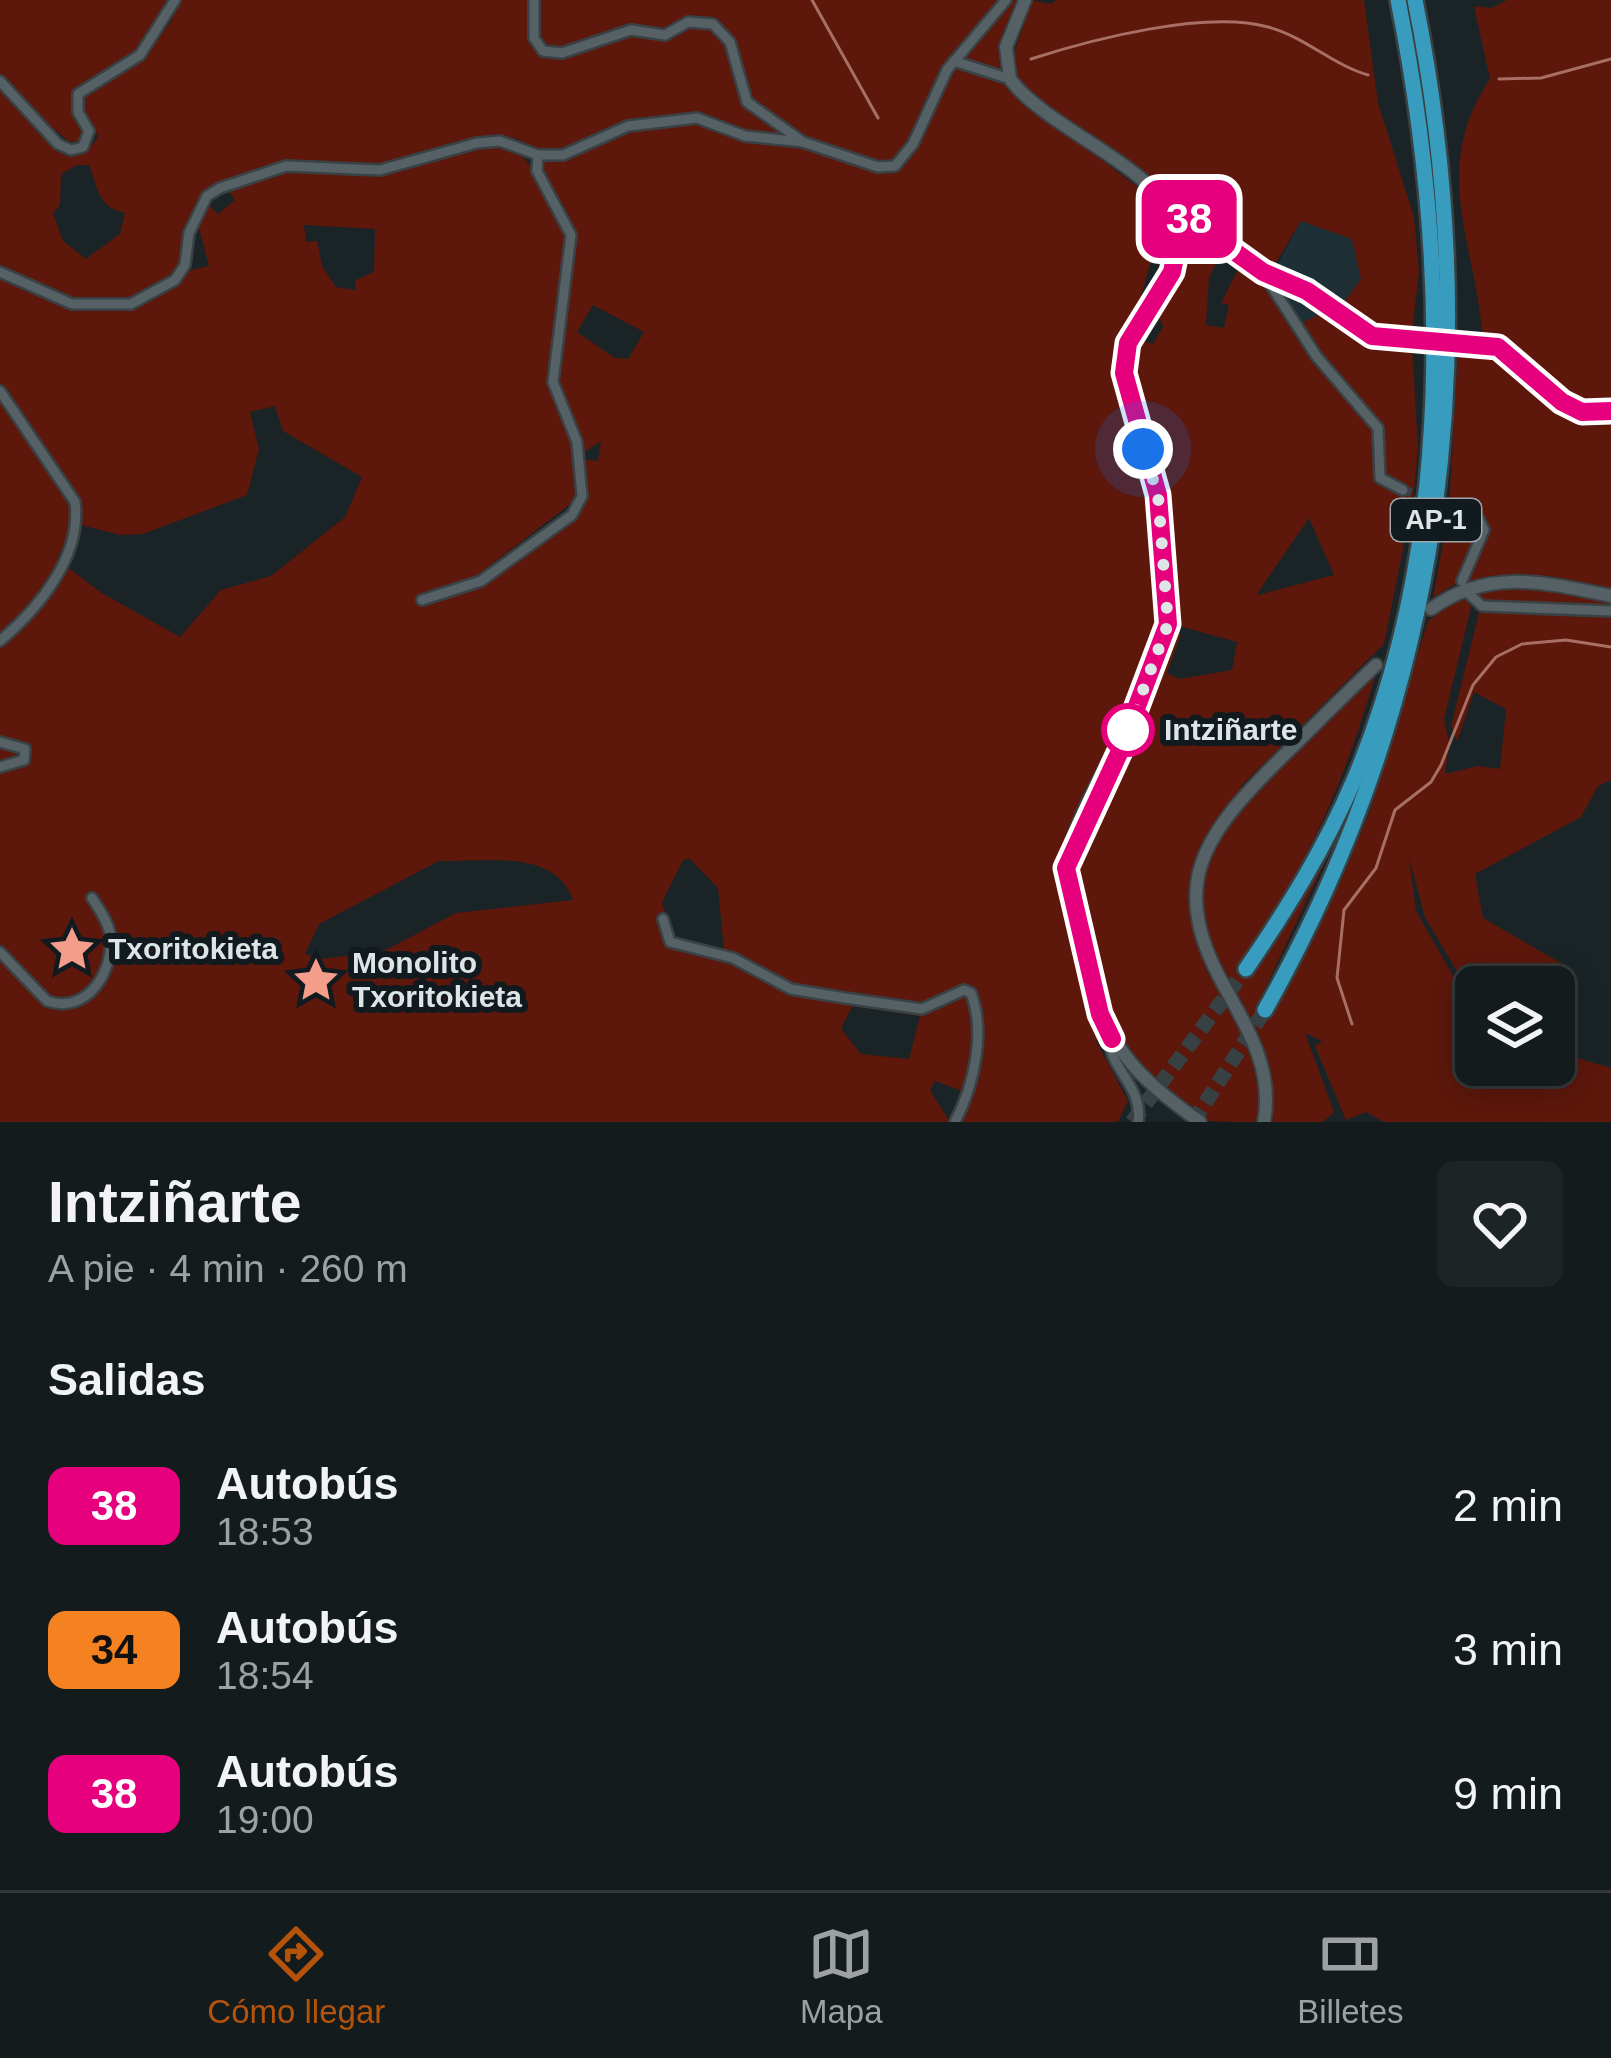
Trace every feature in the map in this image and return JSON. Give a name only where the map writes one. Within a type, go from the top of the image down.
[{"type":"highway","name":"AP-1","points":[[1246,969],[1311,871],[1355,778],[1400,624],[1421,506],[1432,351],[1430,204],[1397,0]]},
{"type":"highway","name":"AP-1","points":[[1265,1010],[1334,878],[1372,784],[1431,554],[1444,464],[1448,308],[1445,205],[1415,0]]},
{"type":"street","points":[[0,81],[58,144],[71,150],[83,147],[89,131],[78,112],[78,94],[140,55],[175,0]]},
{"type":"street","points":[[534,0],[534,38],[543,51],[562,53],[631,30],[665,35],[688,22],[713,24],[730,43],[746,103],[803,142]]},
{"type":"street","points":[[0,272],[72,304],[131,304],[175,280],[185,265],[189,233],[207,196],[220,188],[286,166],[380,170],[477,143],[500,141],[538,155],[563,155],[628,126],[697,118],[745,136],[803,142],[878,167],[895,166],[914,144],[954,62],[1006,0]]},
{"type":"street","points":[[1010,79],[1006,47],[1025,0]]},
{"type":"street","points":[[954,62],[1010,79],[1150,190],[1170,213],[1177,248],[1172,272],[1128,343],[1124,373],[1158,495],[1168,624],[1120,751],[1066,868],[1100,1014],[1112,1039],[1141,1078],[1200,1122]]},
{"type":"street","points":[[422,600],[481,581],[580,504],[577,442],[553,382],[571,235],[537,170],[538,155]]},
{"type":"street","points":[[1170,213],[1181,213],[1263,272],[1307,291],[1372,336],[1485,344],[1508,352],[1573,408],[1611,411]]},
{"type":"street","points":[[1263,272],[1317,357],[1378,428],[1380,478],[1403,490]]},
{"type":"street","points":[[0,392],[75,502],[78,523],[44,596],[0,641]]},
{"type":"street","points":[[1460,509],[1478,518],[1484,530],[1464,587],[1482,606],[1611,611]]},
{"type":"street","points":[[1431,609],[1462,590],[1502,580],[1611,596]]},
{"type":"street","points":[[1264,1122],[1267,1090],[1258,1051],[1199,937],[1194,899],[1200,861],[1211,836],[1241,797],[1376,665]]},
{"type":"street","points":[[0,742],[25,749],[24,760],[0,767]]},
{"type":"street","points":[[0,952],[47,1001],[66,1004],[88,994],[106,973],[110,941],[92,898]]},
{"type":"street","points":[[663,919],[670,942],[733,958],[791,988],[922,1009],[964,990],[970,993],[977,1038],[974,1069],[955,1122]]},
{"type":"street","points":[[1112,1039],[1110,1052],[1134,1087],[1138,1122]]},
{"type":"shaded area","points":[[0,0],[1023,0],[999,62],[1010,64],[1032,0],[1051,4],[1056,0],[1364,0],[1378,103],[1414,217],[1419,271],[1412,333],[1378,331],[1341,306],[1361,279],[1352,239],[1301,221],[1272,269],[1181,208],[1057,111],[1051,122],[1159,203],[1170,237],[1158,236],[1141,296],[1149,302],[1131,342],[1126,382],[1129,423],[1157,551],[1162,595],[1158,640],[1171,632],[1181,634],[1167,673],[1180,679],[1232,670],[1237,642],[1175,625],[1157,475],[1132,391],[1131,356],[1136,339],[1153,344],[1163,327],[1156,309],[1181,260],[1175,215],[1224,249],[1209,277],[1206,325],[1224,328],[1229,305],[1221,303],[1241,264],[1263,283],[1372,423],[1367,407],[1299,324],[1329,310],[1379,343],[1412,347],[1418,448],[1413,499],[1384,644],[1241,786],[1244,800],[1376,673],[1322,822],[1286,891],[1242,958],[1252,972],[1257,970],[1341,828],[1260,999],[1273,1010],[1340,883],[1370,811],[1428,621],[1464,595],[1471,607],[1444,719],[1449,742],[1445,774],[1478,766],[1500,769],[1506,709],[1474,692],[1457,741],[1451,726],[1480,609],[1463,579],[1433,598],[1449,510],[1458,348],[1483,350],[1459,180],[1471,114],[1490,79],[1474,6],[1492,8],[1507,0],[1611,0],[1611,780],[1598,786],[1581,817],[1475,874],[1483,918],[1566,966],[1455,968],[1425,917],[1409,858],[1416,911],[1455,979],[1455,1086],[1575,1086],[1575,1057],[1611,1068],[1611,1122],[1384,1122],[1366,1112],[1346,1120],[1315,1046],[1322,1041],[1305,1033],[1334,1112],[1323,1122],[1272,1122],[1266,1057],[1250,1018],[1216,961],[1206,970],[1252,1061],[1257,1122],[1209,1121],[1179,1105],[1107,1022],[1096,1041],[1128,1101],[1118,1122],[961,1122],[973,1095],[935,1081],[930,1090],[950,1122],[0,1122],[0,277],[73,308],[136,305],[166,291],[188,271],[209,266],[198,225],[208,204],[218,214],[235,200],[227,189],[257,171],[204,194],[181,265],[157,291],[114,304],[42,287],[0,269]],"holes":[[[163,16],[173,19],[137,65],[82,96],[83,113],[98,136],[89,148],[79,152],[57,145],[19,109],[26,105],[68,141],[83,142],[86,135],[73,108],[77,88],[128,60]],[[482,138],[515,138],[538,149],[558,216],[523,157],[501,146],[486,145]],[[77,165],[89,165],[104,201],[125,213],[120,234],[86,259],[63,241],[53,213],[60,205],[61,174]],[[304,225],[375,229],[374,272],[356,280],[355,290],[336,287],[322,266],[317,241],[306,242]],[[593,305],[644,332],[628,359],[615,358],[577,332]],[[275,406],[283,431],[362,477],[345,517],[271,576],[221,590],[180,637],[100,592],[57,559],[74,523],[120,535],[143,534],[247,495],[259,449],[250,412]],[[601,441],[598,461],[582,459],[584,500],[579,512],[479,584],[475,577],[577,499],[576,458]],[[1309,518],[1334,575],[1257,594]],[[690,859],[718,888],[724,951],[673,940],[662,902],[683,860]],[[439,861],[535,865],[564,883],[573,900],[456,913],[384,951],[322,959],[305,954],[319,924]],[[852,1006],[920,1016],[909,1059],[861,1054],[841,1029]]]},
{"type":"shaded area","points":[[1301,221],[1352,239],[1361,279],[1341,306],[1299,324],[1270,279]]},
{"type":"waterway","points":[[812,0],[878,118]]},
{"type":"waterway","points":[[1031,59],[1149,29],[1242,23],[1281,32],[1368,75]]},
{"type":"waterway","points":[[1499,79],[1541,78],[1611,59]]},
{"type":"waterway","points":[[1352,1024],[1337,978],[1344,910],[1376,868],[1395,810],[1431,782],[1441,765],[1473,685],[1496,657],[1522,644],[1566,640],[1611,647]]},
{"type":"tunnel","points":[[1403,490],[1460,509]]},
{"type":"tunnel","points":[[1132,1122],[1246,969]]},
{"type":"tunnel","points":[[1193,1122],[1265,1010]]},
{"type":"bus line","name":"38","points":[[1112,1039],[1100,1014],[1066,868],[1092,802],[1120,751],[1168,624],[1158,495],[1126,396],[1124,358],[1137,326],[1172,272],[1177,248],[1170,213],[1181,213],[1263,272],[1307,291],[1372,336],[1387,341],[1498,347],[1514,356],[1562,402],[1582,412],[1611,411]]},
{"type":"place","name":"Intziñarte","points":[[1128,730]]},
{"type":"place","name":"Txoritokieta","points":[[72,949]]},
{"type":"place","name":"Monolito Txoritokieta","points":[[316,980]]},
{"type":"route","points":[[1128,730],[1168,624],[1158,495],[1143,449]]}]
